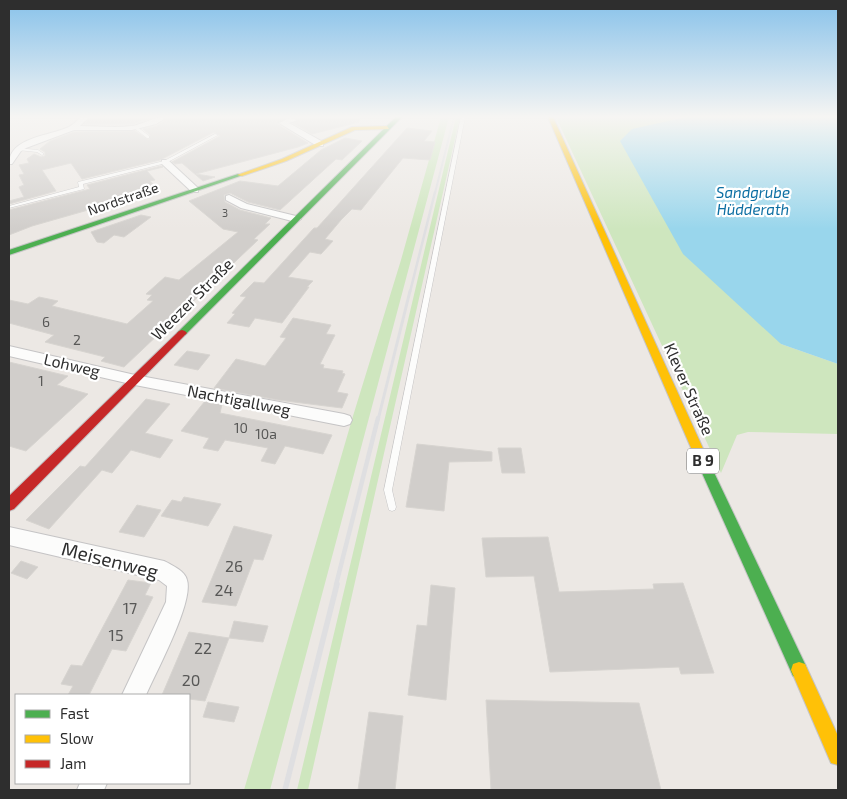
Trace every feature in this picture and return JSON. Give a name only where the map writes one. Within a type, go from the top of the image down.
[{"type":"street","name":"Nordstraße","points":[[9,253],[297,154]]},
{"type":"street","name":"Weezer Straße","points":[[9,505],[361,154]]},
{"type":"street","name":"Klever Straße","points":[[567,154],[711,479],[838,756]]},
{"type":"street","points":[[165,162],[195,190]]},
{"type":"street","points":[[229,198],[244,206],[296,219]]},
{"type":"street","name":"Lohweg","points":[[9,350],[134,380]]},
{"type":"street","name":"Nachtigallweg","points":[[134,380],[344,420]]},
{"type":"street","name":"Meisenweg","points":[[9,536],[164,571],[178,582],[176,603],[134,694]]},
{"type":"lane","points":[[9,208],[82,188],[80,183],[165,162],[180,154]]},
{"type":"lane","points":[[392,507],[388,490],[456,154]]},
{"type":"green space","points":[[431,154],[439,154],[270,790],[244,790],[353,416],[401,260]]},
{"type":"green space","points":[[447,154],[452,154],[308,790],[297,790]]},
{"type":"green space","points":[[573,154],[690,154],[781,344],[838,364],[838,434],[748,432],[737,435],[721,473]]},
{"type":"water","name":"Sandgrube Hüdderath","points":[[627,154],[838,154],[838,364],[781,344],[683,254]]},
{"type":"building","points":[[34,154],[41,157],[45,154],[171,154],[160,160],[82,179],[71,163],[42,170],[56,191],[9,204],[9,201],[24,197],[19,187],[24,185],[19,175],[24,174],[19,165],[29,163],[27,159]]},
{"type":"building","points":[[186,154],[270,154],[196,174],[215,177],[203,181],[182,163],[175,164],[172,162]]},
{"type":"building","points":[[316,154],[348,154],[342,160],[336,159],[280,210],[248,202],[230,193],[224,195],[225,202],[240,210],[271,218],[265,224],[270,224],[254,239],[258,240],[124,367],[101,361],[105,357],[45,342],[54,335],[9,323],[9,300],[28,304],[39,297],[58,301],[52,306],[127,324],[153,301],[147,300],[152,295],[146,294],[165,277],[179,280],[238,232],[223,229],[189,201],[240,181],[278,186]]},
{"type":"building","points":[[383,154],[432,154],[430,160],[403,158],[361,210],[352,209],[341,220],[325,239],[333,241],[321,254],[310,252],[288,277],[313,281],[282,323],[255,318],[249,327],[227,323],[235,314],[232,313],[246,297],[240,296],[254,282],[264,283],[314,228],[317,228]]},
{"type":"building","points":[[163,167],[147,171],[155,180],[150,181],[158,190],[32,226],[9,235],[9,210],[90,189],[87,185]]},
{"type":"building","points":[[141,215],[151,217],[124,237],[114,235],[104,243],[97,242],[91,232]]},
{"type":"building","points":[[293,318],[331,325],[326,334],[335,335],[320,364],[324,365],[323,368],[343,371],[342,373],[345,374],[337,392],[348,394],[342,408],[278,400],[214,388],[236,359],[265,366],[286,338],[280,337]]},
{"type":"building","points":[[187,351],[210,355],[198,370],[174,365]]},
{"type":"building","points":[[9,362],[68,376],[57,385],[88,394],[26,451],[9,446]]},
{"type":"building","points":[[146,399],[170,404],[145,433],[173,440],[160,458],[131,450],[112,473],[102,470],[49,529],[26,520],[80,466],[85,467]]},
{"type":"building","points":[[205,401],[222,404],[220,413],[332,435],[323,454],[285,446],[275,464],[261,461],[268,448],[225,440],[218,451],[203,448],[209,438],[181,431]]},
{"type":"building","points":[[417,444],[492,452],[492,461],[449,462],[444,511],[406,507]]},
{"type":"building","points":[[498,448],[521,448],[525,473],[502,473]]},
{"type":"building","points":[[184,497],[221,504],[208,526],[161,516],[172,500],[181,502]]},
{"type":"building","points":[[137,505],[161,510],[144,537],[119,532]]},
{"type":"building","points":[[234,526],[272,535],[263,560],[254,559],[236,606],[202,602]]},
{"type":"building","points":[[548,537],[559,592],[654,589],[653,584],[683,583],[714,673],[681,674],[679,667],[550,672],[534,576],[486,577],[482,538]]},
{"type":"building","points":[[21,561],[38,567],[27,579],[11,573]]},
{"type":"building","points":[[128,580],[151,583],[145,595],[153,597],[126,651],[112,649],[90,694],[69,694],[73,686],[61,684],[71,665],[82,666]]},
{"type":"building","points":[[431,585],[455,588],[446,700],[408,695],[417,625],[427,626]]},
{"type":"building","points":[[234,621],[268,626],[263,642],[229,638]]},
{"type":"building","points":[[189,632],[229,638],[205,701],[190,699],[190,694],[162,694]]},
{"type":"building","points":[[486,700],[639,703],[661,790],[491,790]]},
{"type":"building","points":[[208,702],[239,707],[234,722],[203,717]]},
{"type":"building","points":[[369,712],[403,716],[395,790],[358,790]]},
{"type":"railway","points":[[435,193],[445,154]]},
{"type":"railway","points":[[410,292],[435,192]]},
{"type":"railway","points":[[378,420],[410,291]]},
{"type":"railway","points":[[336,585],[378,418]]},
{"type":"railway","points":[[285,790],[337,584]]},
{"type":"traffic: fast","points":[[182,333],[362,154]]},
{"type":"traffic: fast","points":[[9,253],[240,175]]},
{"type":"traffic: fast","points":[[704,464],[799,670]]},
{"type":"traffic: slow","points":[[240,175],[296,154]]},
{"type":"traffic: slow","points":[[567,154],[704,464]]},
{"type":"traffic: slow","points":[[799,670],[838,756]]},
{"type":"traffic: jam","points":[[9,505],[182,333]]}]
